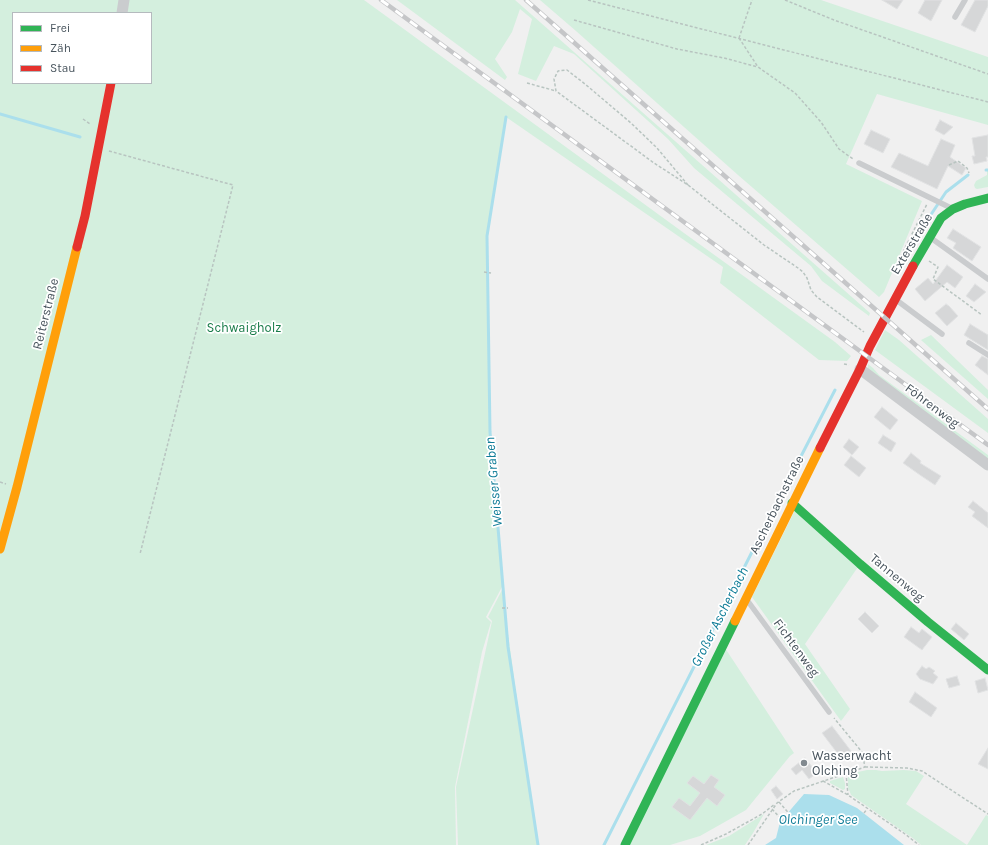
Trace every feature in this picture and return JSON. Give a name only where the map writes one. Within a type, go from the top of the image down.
[{"type":"street","points":[[122,12],[124,0]]},
{"type":"street","name":"Reiterstraße","points":[[0,549],[27,450],[85,216],[111,84]]},
{"type":"street","name":"Exterstraße","points":[[893,303],[941,218],[953,209],[964,204],[988,198]]},
{"type":"street","name":"Ascherbachstraße","points":[[625,845],[745,598],[893,303]]},
{"type":"street","name":"Föhrenweg","points":[[860,369],[988,465]]},
{"type":"street","name":"Tannenweg","points":[[792,503],[928,622],[988,670]]},
{"type":"lane","points":[[956,17],[965,0]]},
{"type":"lane","points":[[858,162],[953,209]]},
{"type":"lane","points":[[930,237],[988,279]]},
{"type":"lane","points":[[893,303],[942,334]]},
{"type":"lane","points":[[969,343],[988,355]]},
{"type":"lane","name":"Fichtenweg","points":[[745,598],[829,712]]},
{"type":"path","points":[[588,0],[988,102]]},
{"type":"path","points":[[739,38],[752,0]]},
{"type":"path","points":[[785,0],[834,20],[988,74]]},
{"type":"path","points":[[574,20],[678,49],[724,58],[758,67],[795,92],[840,149],[858,162]]},
{"type":"path","points":[[739,38],[758,67]]},
{"type":"path","points":[[556,92],[554,79],[558,71],[567,70],[631,123],[657,148],[688,185]]},
{"type":"path","points":[[527,83],[556,92],[654,163],[688,185],[764,245],[804,272],[811,290],[817,297],[874,339]]},
{"type":"path","points":[[98,148],[233,185],[140,554]]},
{"type":"path","points":[[949,165],[958,161],[967,168],[969,173]]},
{"type":"path","points":[[898,262],[930,198]]},
{"type":"path","points":[[919,255],[938,267],[933,279],[982,315]]},
{"type":"path","points":[[484,272],[491,273]]},
{"type":"path","points":[[502,608],[508,608]]},
{"type":"path","points":[[829,712],[862,752],[865,767]]},
{"type":"path","points":[[701,845],[742,826],[762,814],[794,791],[865,767],[907,768],[922,771],[988,814]]},
{"type":"path","points":[[846,773],[848,795]]},
{"type":"path","points":[[823,781],[848,795],[919,845]]},
{"type":"path","points":[[748,845],[778,802]]},
{"type":"path","points":[[778,802],[799,825]]},
{"type":"path","points":[[772,809],[784,822]]},
{"type":"path","points":[[864,814],[868,809]]},
{"type":"green space","name":"Schwaigholz","points":[[0,0],[364,0],[835,342],[851,356],[847,361],[819,360],[720,283],[723,267],[506,117],[487,236],[490,432],[503,585],[486,617],[491,622],[482,652],[455,787],[456,845],[0,845]]},
{"type":"green space","points":[[397,0],[515,0],[870,313],[869,316],[822,281],[811,266],[694,168],[668,139],[574,54],[554,46],[536,81],[518,74],[532,19],[520,9],[512,32],[495,59],[507,77],[505,80]]},
{"type":"green space","points":[[540,0],[821,0],[988,57],[988,125],[877,94],[846,164],[922,201],[884,292],[879,297]]},
{"type":"green space","points":[[987,171],[988,187],[975,188],[974,185],[976,181],[987,175]]},
{"type":"green space","points":[[885,330],[899,340],[988,419],[988,433],[875,350]]},
{"type":"green space","points":[[931,335],[988,390],[988,399],[921,340]]},
{"type":"green space","points":[[868,364],[879,375],[988,455],[988,462],[868,372]]},
{"type":"green space","points":[[796,508],[860,564],[805,644],[850,709],[841,721],[752,597]]},
{"type":"green space","points":[[502,590],[537,845],[458,845],[456,787],[492,621],[488,617]]},
{"type":"green space","points":[[725,648],[794,753],[746,810],[700,836],[670,845],[628,845]]},
{"type":"green space","points":[[867,770],[916,771],[924,776],[906,804],[967,845],[921,845],[851,795],[848,787],[848,777],[858,772]]},
{"type":"green space","points":[[843,777],[845,789],[843,790],[830,783],[830,781]]},
{"type":"green space","points":[[764,814],[745,845],[706,845],[729,836]]},
{"type":"green space","points":[[986,815],[988,816],[988,845],[967,845]]},
{"type":"water","name":"Olchinger See","points":[[804,794],[829,795],[857,808],[904,845],[765,845],[776,838],[780,822]]},
{"type":"building","points":[[882,0],[903,0],[897,9]]},
{"type":"building","points":[[925,0],[942,0],[931,21],[918,13]]},
{"type":"building","points":[[975,0],[988,0],[988,6],[975,32],[961,25]]},
{"type":"building","points":[[940,120],[953,127],[944,135],[935,130]]},
{"type":"building","points":[[871,130],[890,139],[883,153],[864,144]]},
{"type":"building","points":[[988,135],[987,161],[974,164],[972,156],[975,156],[972,138]]},
{"type":"building","points":[[941,139],[955,145],[950,157],[966,168],[962,175],[948,166],[937,189],[891,167],[899,153],[928,166]]},
{"type":"building","points":[[953,229],[981,247],[972,261],[953,248],[956,243],[947,238]]},
{"type":"building","points":[[947,265],[963,277],[955,288],[947,282],[925,301],[915,289],[928,278],[933,284]]},
{"type":"building","points":[[975,284],[986,292],[974,302],[966,296]]},
{"type":"building","points":[[946,304],[958,316],[947,326],[935,313]]},
{"type":"building","points":[[970,324],[988,335],[988,350],[964,335]]},
{"type":"building","points":[[982,356],[988,359],[988,375],[975,365]]},
{"type":"building","points":[[882,407],[898,420],[890,430],[874,417]]},
{"type":"building","points":[[883,435],[896,443],[891,452],[878,443]]},
{"type":"building","points":[[849,439],[859,447],[852,455],[843,447]]},
{"type":"building","points":[[911,453],[921,461],[920,463],[941,476],[935,485],[903,463]]},
{"type":"building","points":[[851,456],[866,468],[859,477],[844,465]]},
{"type":"building","points":[[973,501],[988,513],[988,528],[972,516],[975,512],[968,507]]},
{"type":"building","points":[[865,612],[879,626],[872,633],[858,619]]},
{"type":"building","points":[[956,623],[969,634],[964,640],[951,629]]},
{"type":"building","points":[[911,627],[919,633],[922,629],[932,637],[922,650],[904,637]]},
{"type":"building","points":[[922,666],[926,669],[929,667],[935,671],[933,673],[938,677],[933,684],[920,679],[916,674]]},
{"type":"building","points":[[957,676],[960,685],[949,688],[946,679]]},
{"type":"building","points":[[985,678],[988,690],[978,693],[975,681]]},
{"type":"building","points":[[915,692],[937,708],[931,717],[909,702]]},
{"type":"building","points":[[832,726],[851,751],[841,758],[822,733]]},
{"type":"building","points":[[988,748],[988,769],[978,764]]},
{"type":"building","name":"Wasserwacht Olching","points":[[805,758],[817,773],[809,779],[802,770],[796,775],[791,769]]},
{"type":"building","points":[[711,775],[719,780],[714,787],[725,795],[717,806],[707,798],[690,820],[672,807],[679,798],[690,806],[700,793],[687,783],[693,776],[704,784]]},
{"type":"building","points":[[776,786],[783,794],[777,799],[771,790]]},
{"type":"waterway","points":[[0,114],[80,137]]},
{"type":"waterway","name":"Weisser Graben","points":[[506,117],[487,236],[490,432],[508,647],[538,845]]},
{"type":"waterway","name":"Großer Ascherbach","points":[[901,264],[946,192],[968,175]]},
{"type":"waterway","name":"Großer Ascherbach","points":[[604,845],[835,390]]},
{"type":"railway","points":[[381,0],[988,445]]},
{"type":"railway","points":[[526,0],[988,409]]},
{"type":"traffic: fast","points":[[913,266],[941,218],[953,209],[988,198]]},
{"type":"traffic: fast","points":[[792,503],[928,622],[988,670]]},
{"type":"traffic: fast","points":[[625,845],[735,621]]},
{"type":"traffic: slow","points":[[0,549],[77,247]]},
{"type":"traffic: slow","points":[[735,621],[820,448]]},
{"type":"traffic: jam","points":[[77,247],[85,216],[111,84]]},
{"type":"traffic: jam","points":[[820,448],[870,346],[913,266]]},
{"type":"place","name":"Wasserwacht Olching","points":[[804,763]]}]
